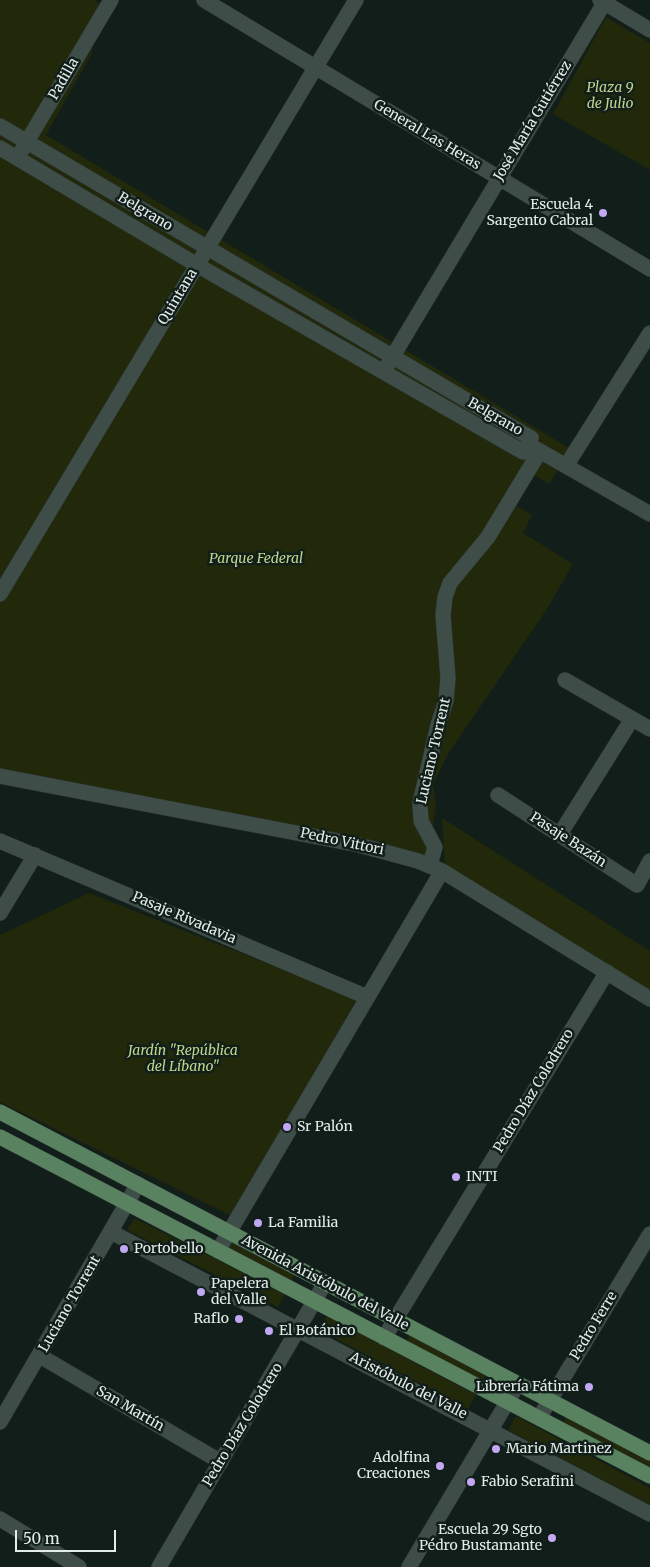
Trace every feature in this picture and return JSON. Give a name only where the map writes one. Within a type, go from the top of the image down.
[{"type":"main road","name":"Avenida Aristóbulo del Valle","points":[[0,1112],[650,1453]]},
{"type":"main road","name":"Avenida Aristóbulo del Valle","points":[[0,1137],[650,1476]]},
{"type":"street","name":"Padilla","points":[[17,158],[111,0]]},
{"type":"street","name":"General Las Heras","points":[[204,0],[650,269]]},
{"type":"street","name":"Quintana","points":[[0,594],[356,0]]},
{"type":"street","points":[[603,1],[650,30]]},
{"type":"street","name":"José María Gutiérrez","points":[[388,364],[603,1]]},
{"type":"street","name":"Belgrano","points":[[0,126],[207,249],[388,364]]},
{"type":"street","name":"Belgrano","points":[[0,148],[197,265],[531,438],[534,448]]},
{"type":"street","points":[[566,466],[650,333]]},
{"type":"street","points":[[534,448],[650,514]]},
{"type":"street","name":"Luciano Torrent","points":[[218,1251],[367,996],[436,868],[435,847],[421,821],[420,803],[438,725],[446,701],[448,678],[443,616],[445,597],[450,583],[488,537],[534,448]]},
{"type":"street","points":[[565,680],[650,729]]},
{"type":"street","points":[[560,834],[632,719]]},
{"type":"street","name":"Pedro Vittori","points":[[0,776],[360,844],[436,868],[650,999]]},
{"type":"street","name":"Pasaje Bazán","points":[[498,796],[637,885],[650,861]]},
{"type":"street","name":"Pasaje Rivadavia","points":[[0,841],[367,996]]},
{"type":"street","points":[[0,913],[34,855]]},
{"type":"street","name":"Pedro Díaz Colodrero","points":[[384,1338],[607,972]]},
{"type":"street","name":"Luciano Torrent","points":[[0,1422],[112,1232],[138,1184]]},
{"type":"street","name":"Aristóbulo del Valle","points":[[112,1232],[650,1514]]},
{"type":"street","name":"Pedro Ferre","points":[[539,1418],[650,1234]]},
{"type":"street","name":"Pedro Díaz Colodrero","points":[[159,1567],[300,1330],[325,1283]]},
{"type":"street","name":"San Martín","points":[[40,1356],[221,1462]]},
{"type":"street","points":[[408,1567],[518,1384]]},
{"type":"street","points":[[0,1519],[79,1567]]},
{"type":"green space","name":"Parque Federal","points":[[0,0],[94,0],[101,5],[91,55],[46,135],[576,452],[557,471],[549,484],[534,475],[515,505],[532,515],[523,533],[573,564],[547,609],[450,751],[433,784],[436,807],[428,859],[0,770]]},
{"type":"green space","name":"Plaza 9 de Julio","points":[[606,17],[650,43],[650,170],[553,114]]},
{"type":"green space","points":[[442,818],[650,951],[650,995],[445,867]]},
{"type":"green space","name":"Jardín \"República del Líbano\"","points":[[89,893],[357,999],[232,1216],[0,1102],[0,935]]},
{"type":"green space","points":[[134,1218],[285,1294],[278,1307],[127,1230]]},
{"type":"green space","points":[[234,1240],[296,1272],[290,1283],[228,1250]]},
{"type":"green space","points":[[327,1316],[476,1395],[468,1409],[318,1329]]},
{"type":"green space","points":[[411,1333],[487,1373],[482,1382],[405,1343]]},
{"type":"green space","points":[[568,1414],[650,1458],[650,1471],[562,1425]]},
{"type":"green space","points":[[516,1416],[650,1488],[650,1505],[508,1430]]},
{"type":"place","name":"Escuela 4 Sargento Cabral","points":[[603,213]]},
{"type":"place","name":"Sr Palón","points":[[287,1127]]},
{"type":"place","name":"INTI","points":[[456,1177]]},
{"type":"place","name":"La Familia","points":[[258,1223]]},
{"type":"place","name":"Portobello","points":[[124,1249]]},
{"type":"place","name":"Papelera del Valle","points":[[201,1292]]},
{"type":"place","name":"Raflo","points":[[239,1319]]},
{"type":"place","name":"El Botánico","points":[[269,1331]]},
{"type":"place","name":"Librería Fátima","points":[[589,1387]]},
{"type":"place","name":"Mario Martinez","points":[[496,1449]]},
{"type":"place","name":"Adolfina Creaciones","points":[[440,1466]]},
{"type":"place","name":"Fabio Serafini","points":[[471,1482]]},
{"type":"place","name":"Escuela 29 Sgto Pédro Bustamante","points":[[552,1538]]}]
